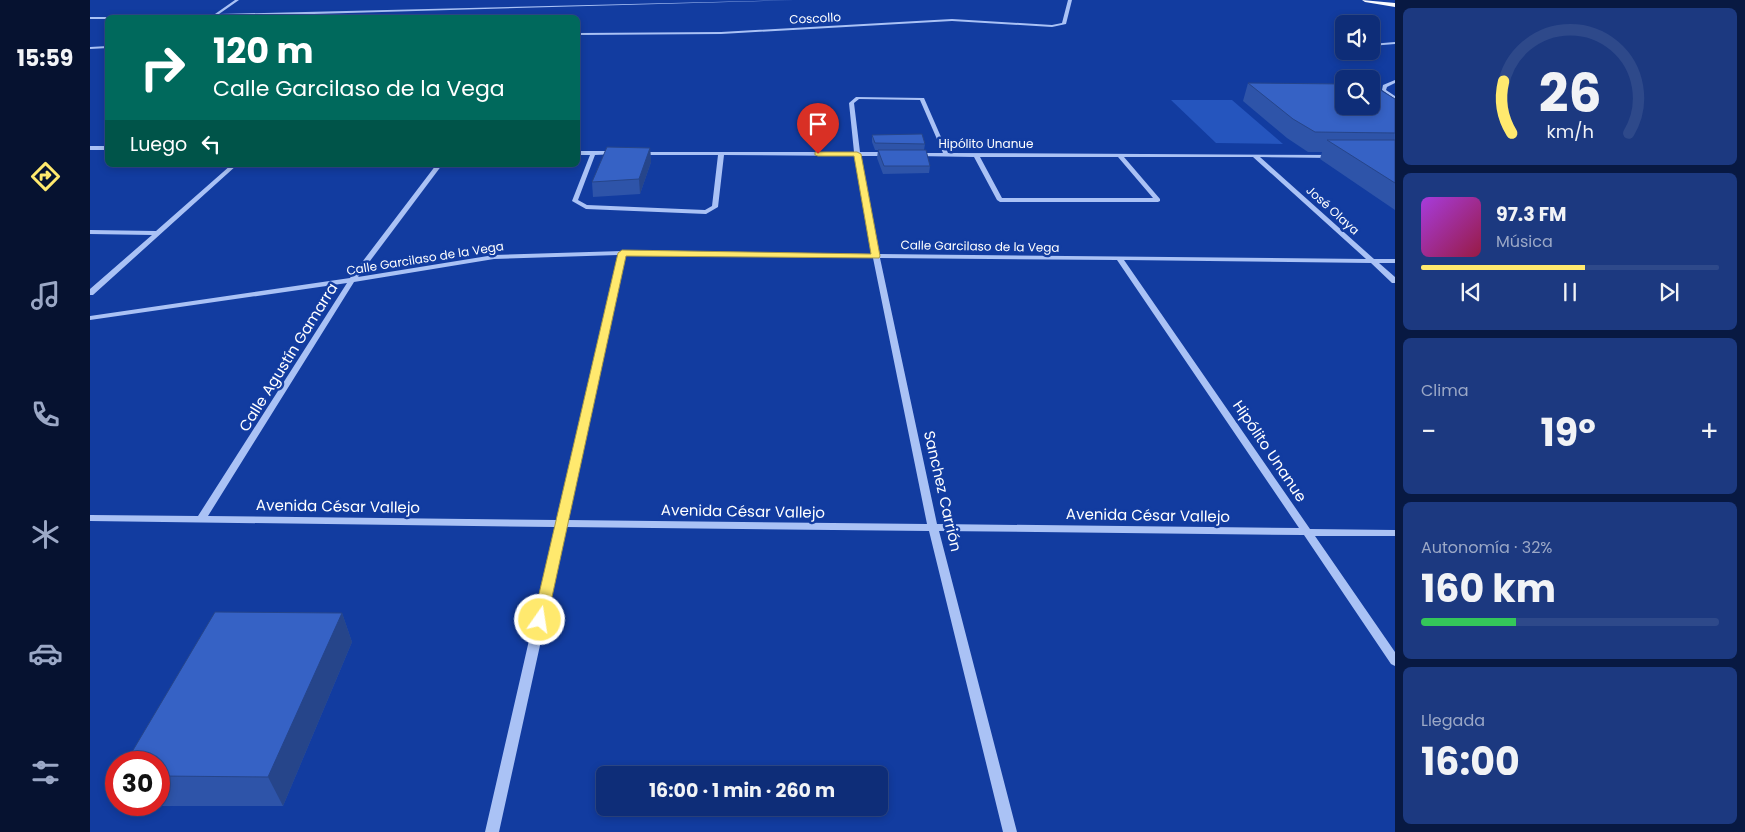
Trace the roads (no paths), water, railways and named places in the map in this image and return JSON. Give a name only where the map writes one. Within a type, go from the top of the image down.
[{"type":"main road","points":[[1365,0],[1395,5]]},
{"type":"street","points":[[216,14],[237,0]]},
{"type":"street","points":[[190,15],[793,0]]},
{"type":"street","name":"Coscollo","points":[[580,34],[721,33],[952,20],[1052,26],[1064,24],[1070,0]]},
{"type":"street","points":[[90,18],[105,18]]},
{"type":"street","points":[[1380,44],[1395,43]]},
{"type":"street","points":[[90,48],[105,48]]},
{"type":"street","points":[[1395,81],[1385,86],[1384,90],[1395,98]]},
{"type":"street","points":[[857,154],[851,102],[858,98],[922,99],[946,155]]},
{"type":"street","points":[[90,148],[105,148]]},
{"type":"street","points":[[580,152],[622,153]]},
{"type":"street","points":[[593,153],[575,201],[586,206],[706,212],[715,207],[721,154]]},
{"type":"street","points":[[631,153],[896,154]]},
{"type":"street","name":"Sanchez Carrión","points":[[857,154],[876,256],[933,528],[1010,832]]},
{"type":"street","name":"Hipólito Unanue","points":[[906,155],[1335,156]]},
{"type":"street","points":[[976,156],[1000,200],[1158,200],[1120,156]]},
{"type":"street","name":"José Olaya","points":[[1255,156],[1395,281]]},
{"type":"street","points":[[90,293],[232,167]]},
{"type":"street","name":"Calle Agustín Gamarra","points":[[201,519],[352,280],[437,167]]},
{"type":"street","points":[[90,232],[158,233]]},
{"type":"street","points":[[492,832],[622,253]]},
{"type":"street","name":"Calle Garcilaso de la Vega","points":[[90,318],[352,280],[494,257],[622,253],[1395,261]]},
{"type":"street","name":"Hipólito Unanue","points":[[1120,258],[1395,661]]},
{"type":"street","name":"Avenida César Vallejo","points":[[90,518],[1395,533]]}]
